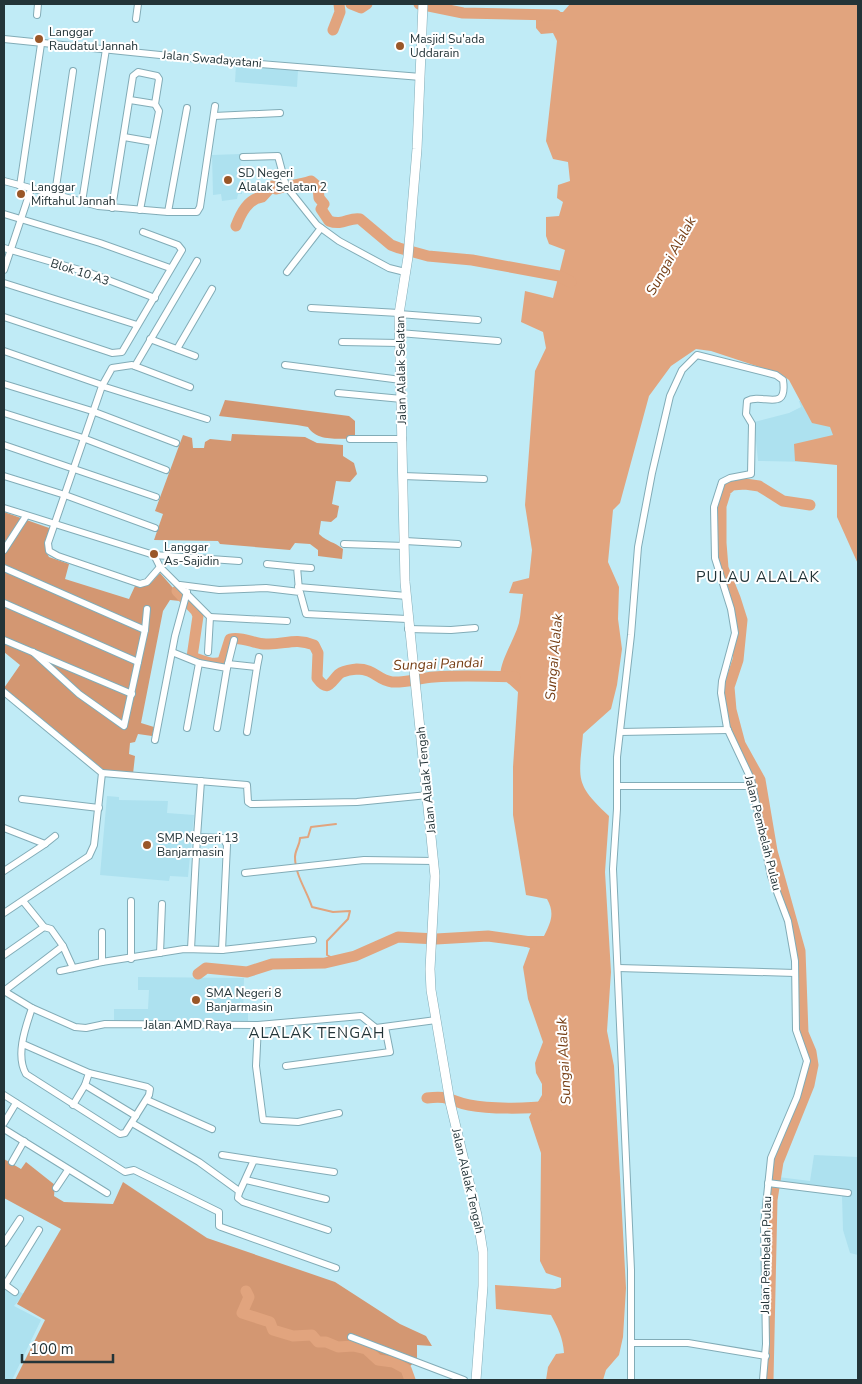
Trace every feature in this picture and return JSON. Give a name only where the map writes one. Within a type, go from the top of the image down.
[{"type":"street","points":[[37,15],[38,4]]},
{"type":"street","points":[[136,19],[138,4]]},
{"type":"street","name":"Jalan Alalak Selatan","points":[[415,679],[407,619],[399,314],[409,246],[421,77],[422,4]]},
{"type":"street","name":"Jalan Swadayatani","points":[[4,39],[200,60],[421,77]]},
{"type":"street","points":[[20,186],[41,44]]},
{"type":"street","points":[[82,202],[106,49]]},
{"type":"street","points":[[55,194],[73,71]]},
{"type":"street","points":[[112,208],[134,74],[148,73],[157,76],[159,79],[154,104]]},
{"type":"street","points":[[130,100],[154,104],[159,111],[140,210]]},
{"type":"street","points":[[4,180],[31,189],[112,208],[197,212],[200,208],[215,106]]},
{"type":"street","points":[[168,212],[187,108]]},
{"type":"street","points":[[214,116],[280,113]]},
{"type":"street","points":[[124,137],[153,142]]},
{"type":"street","points":[[243,157],[278,156],[288,189],[321,228],[339,241],[389,268],[405,272]]},
{"type":"street","points":[[4,270],[7,250],[31,189]]},
{"type":"street","points":[[4,214],[100,243],[170,268]]},
{"type":"street","points":[[287,272],[321,228]]},
{"type":"street","points":[[4,317],[115,354],[122,352],[182,250],[180,246],[142,232]]},
{"type":"street","name":"Blok 10 A3","points":[[7,250],[90,274],[154,298]]},
{"type":"street","points":[[135,366],[196,260]]},
{"type":"street","points":[[4,283],[137,325]]},
{"type":"street","points":[[176,349],[212,289]]},
{"type":"street","points":[[311,308],[478,320]]},
{"type":"street","points":[[342,342],[399,338],[498,341]]},
{"type":"street","points":[[150,339],[195,356]]},
{"type":"street","points":[[4,351],[207,419]]},
{"type":"street","name":"Jalan Pembelah Pulau","points":[[620,732],[638,547],[652,473],[670,396],[682,370],[695,356],[699,355],[776,375],[783,380],[784,393],[782,397],[766,401],[752,399],[747,401],[746,414],[752,424],[751,474],[730,478],[722,482],[714,507],[715,558],[731,609],[736,633],[721,688],[728,730],[753,786],[771,876],[788,921],[795,973],[796,1030],[807,1061],[797,1097],[771,1158],[764,1230],[766,1356],[763,1380]]},
{"type":"street","points":[[160,567],[147,582],[140,584],[58,556],[48,548],[92,411],[102,385],[112,368],[123,365],[135,366],[190,387]]},
{"type":"street","points":[[285,365],[401,380]]},
{"type":"street","points":[[4,384],[92,411],[176,442]]},
{"type":"street","points":[[338,393],[402,399]]},
{"type":"street","points":[[4,413],[83,438],[166,470]]},
{"type":"street","points":[[350,439],[402,439]]},
{"type":"street","points":[[4,445],[156,497]]},
{"type":"street","points":[[4,476],[65,495],[155,528]]},
{"type":"street","points":[[403,476],[484,479]]},
{"type":"street","points":[[4,508],[154,556],[239,561]]},
{"type":"street","points":[[4,550],[26,516]]},
{"type":"street","points":[[344,544],[458,544]]},
{"type":"street","points":[[154,556],[160,567],[180,585],[185,597],[210,617],[287,621]]},
{"type":"street","points":[[267,564],[311,568]]},
{"type":"street","points":[[297,567],[299,589],[306,614],[407,619]]},
{"type":"street","points":[[4,568],[145,630]]},
{"type":"street","points":[[180,585],[247,591],[266,588],[299,589],[406,596]]},
{"type":"street","points":[[155,740],[172,652],[189,587]]},
{"type":"street","points":[[4,603],[138,662]]},
{"type":"street","points":[[33,652],[79,694],[124,726],[145,630],[147,608]]},
{"type":"street","points":[[208,652],[210,617]]},
{"type":"street","points":[[408,629],[451,630],[476,628]]},
{"type":"street","points":[[4,640],[132,694]]},
{"type":"street","points":[[217,728],[227,666],[234,640]]},
{"type":"street","points":[[172,652],[199,663],[258,668]]},
{"type":"street","points":[[247,732],[259,657]]},
{"type":"street","points":[[187,728],[199,663]]},
{"type":"street","name":"Jalan Alalak Tengah","points":[[415,679],[435,876],[431,941],[431,990],[450,1099],[477,1215],[482,1245],[483,1286],[476,1380]]},
{"type":"street","points":[[4,692],[102,773],[247,785],[248,802],[251,804],[357,802],[428,795]]},
{"type":"street","points":[[631,1380],[632,1343],[613,869],[620,732],[728,730]]},
{"type":"street","points":[[4,913],[75,866],[92,852],[102,773]]},
{"type":"street","points":[[191,948],[201,781]]},
{"type":"street","points":[[617,786],[753,786]]},
{"type":"street","points":[[22,799],[99,808]]},
{"type":"street","points":[[4,828],[45,844]]},
{"type":"street","points":[[4,871],[55,836]]},
{"type":"street","points":[[197,837],[223,838],[227,845],[222,950]]},
{"type":"street","points":[[245,873],[298,869],[364,860],[434,861]]},
{"type":"street","points":[[23,901],[44,927],[51,929],[63,946],[72,968]]},
{"type":"street","points":[[131,958],[132,901]]},
{"type":"street","points":[[160,953],[162,904]]},
{"type":"street","points":[[4,955],[44,927]]},
{"type":"street","points":[[102,932],[102,962]]},
{"type":"street","points":[[60,971],[102,962],[191,948],[222,950],[313,940]]},
{"type":"street","points":[[4,991],[63,946]]},
{"type":"street","points":[[618,968],[795,973]]},
{"type":"street","name":"Jalan AMD Raya","points":[[4,991],[32,1008],[66,1024],[81,1028],[105,1024],[258,1025],[361,1016],[373,1028],[436,1020]]},
{"type":"street","points":[[23,1044],[89,1073],[147,1087],[150,1091],[147,1100],[126,1133],[120,1134],[26,1074],[23,1067],[23,1044],[24,1032],[32,1008]]},
{"type":"street","points":[[258,1025],[256,1066],[263,1120],[298,1122],[339,1113]]},
{"type":"street","points":[[286,1066],[390,1052],[385,1027]]},
{"type":"street","points":[[73,1105],[85,1085],[89,1073]]},
{"type":"street","points":[[85,1085],[136,1116]]},
{"type":"street","points":[[4,1095],[125,1172],[134,1170],[219,1212],[219,1226],[336,1268]]},
{"type":"street","points":[[147,1100],[212,1129]]},
{"type":"street","points":[[4,1123],[16,1103]]},
{"type":"street","points":[[132,1123],[199,1162],[239,1193]]},
{"type":"street","points":[[4,1129],[107,1193]]},
{"type":"street","points":[[12,1162],[24,1141]]},
{"type":"street","points":[[222,1156],[334,1172]]},
{"type":"street","points":[[254,1160],[238,1198],[244,1202],[328,1230]]},
{"type":"street","points":[[56,1188],[68,1170]]},
{"type":"street","points":[[246,1180],[326,1199]]},
{"type":"street","points":[[768,1183],[848,1193]]},
{"type":"street","points":[[4,1243],[20,1219]]},
{"type":"street","points":[[15,1292],[4,1284],[39,1230]]},
{"type":"street","points":[[351,1337],[464,1380]]},
{"type":"street","points":[[632,1343],[688,1343],[766,1356]]},
{"type":"shaded area","points":[[236,65],[298,71],[297,87],[235,82]]},
{"type":"shaded area","name":"SD Negeri Alalak Selatan 2","points":[[240,154],[242,194],[238,194],[237,199],[222,201],[221,194],[213,195],[212,155]]},
{"type":"shaded area","points":[[225,400],[349,416],[355,421],[355,439],[323,437],[312,432],[308,427],[297,425],[219,416]]},
{"type":"shaded area","points":[[808,400],[832,420],[835,437],[809,462],[758,461],[754,422],[789,413],[801,407],[799,401]]},
{"type":"shaded area","points":[[232,434],[305,437],[317,443],[343,445],[343,456],[354,463],[357,474],[350,482],[336,481],[332,504],[339,506],[337,517],[331,522],[321,521],[319,534],[343,549],[342,559],[318,556],[318,550],[310,544],[295,543],[290,550],[220,544],[218,541],[154,540],[163,514],[155,511],[183,435],[192,438],[193,448],[204,448],[205,442],[210,439],[231,441]]},
{"type":"shaded area","points":[[4,512],[52,529],[45,550],[49,557],[69,564],[65,579],[129,599],[135,586],[151,583],[160,573],[180,596],[180,601],[170,600],[163,611],[141,723],[154,727],[152,736],[138,734],[135,742],[130,743],[129,754],[135,756],[133,774],[105,771],[4,688],[20,665],[4,652]]},
{"type":"shaded area","name":"SMP Negeri 13 Banjarmasin","points":[[107,796],[119,797],[119,800],[168,801],[167,813],[194,815],[188,877],[170,876],[169,881],[100,875]]},
{"type":"shaded area","name":"SMA Negeri 8 Banjarmasin","points":[[138,977],[244,978],[243,1013],[248,1013],[248,1025],[114,1024],[114,1009],[148,1009],[149,990],[138,990]]},
{"type":"shaded area","points":[[814,1155],[858,1157],[858,1255],[850,1253],[843,1230],[842,1196],[778,1188],[778,1177],[810,1181]]},
{"type":"shaded area","points":[[4,1159],[21,1169],[26,1162],[55,1185],[54,1196],[64,1202],[113,1204],[123,1182],[207,1238],[335,1282],[400,1324],[426,1336],[432,1346],[417,1345],[417,1360],[402,1373],[406,1380],[15,1380],[45,1320],[17,1304],[61,1229],[4,1198]]},
{"type":"shaded area","points":[[4,1284],[24,1294],[14,1306],[41,1320],[12,1380],[4,1380]]},
{"type":"water","name":"Sungai Alalak","points":[[570,4],[858,4],[858,564],[837,517],[837,465],[795,461],[794,444],[833,435],[830,427],[812,423],[789,380],[781,374],[711,351],[696,349],[671,366],[649,396],[620,503],[613,510],[608,562],[619,587],[618,619],[622,649],[617,685],[611,709],[583,734],[580,762],[581,780],[584,788],[609,816],[605,872],[611,972],[607,1031],[614,1066],[626,1288],[623,1337],[619,1355],[606,1370],[603,1380],[546,1380],[548,1367],[556,1354],[564,1353],[560,1333],[551,1315],[496,1309],[495,1285],[555,1289],[561,1287],[561,1278],[546,1273],[540,1261],[541,1153],[529,1117],[542,1095],[542,1084],[536,1073],[535,1063],[543,1042],[528,999],[523,967],[530,948],[517,944],[519,936],[544,936],[550,922],[551,909],[547,899],[526,895],[513,815],[513,767],[518,692],[500,676],[503,663],[519,623],[523,594],[509,593],[513,582],[529,578],[532,550],[525,505],[535,371],[546,348],[543,332],[521,322],[525,291],[553,298],[565,250],[549,244],[546,236],[546,217],[559,216],[563,202],[557,198],[558,185],[570,181],[568,162],[553,159],[546,141],[557,41],[553,33],[541,34],[536,28],[536,19],[544,12],[563,12]]},
{"type":"waterway","points":[[333,30],[340,12],[339,4]]},
{"type":"waterway","points":[[351,4],[361,8],[367,4]]},
{"type":"waterway","points":[[419,4],[463,13],[556,15]]},
{"type":"waterway","points":[[236,226],[249,204],[262,197],[272,186],[276,189],[311,181],[318,187],[319,198],[324,204],[321,209],[329,221],[338,223],[360,219],[391,245],[428,256],[472,260],[559,276],[571,282]]},
{"type":"waterway","points":[[768,1380],[772,1200],[778,1162],[809,1085],[813,1065],[811,1052],[803,1033],[800,951],[772,851],[760,780],[740,744],[731,710],[729,687],[738,660],[742,620],[723,568],[721,506],[726,490],[732,485],[745,484],[759,486],[783,501],[810,505]]},
{"type":"waterway","name":"Sungai Pandai","points":[[177,591],[196,611],[198,616],[192,657],[208,662],[219,663],[223,661],[230,639],[235,638],[262,644],[295,641],[314,645],[318,653],[317,678],[326,686],[339,674],[357,669],[363,669],[392,682],[444,676],[515,677]]},
{"type":"waterway","points":[[334,959],[327,955],[327,941],[348,919],[350,911],[333,912],[312,907],[299,877],[295,857],[300,838],[308,837],[311,827],[336,824]]},
{"type":"waterway","points":[[198,974],[206,968],[247,972],[272,964],[325,963],[355,956],[398,937],[436,939],[488,936],[531,942]]},
{"type":"waterway","points":[[427,1098],[445,1098],[469,1105],[487,1107],[519,1108],[548,1106]]},
{"type":"waterway","points":[[246,1291],[249,1297],[242,1313],[270,1322],[273,1330],[293,1336],[312,1335],[318,1342],[326,1342],[338,1347],[353,1346],[366,1349],[378,1360],[393,1362],[406,1369],[410,1380]]},
{"type":"place","name":"Langgar Raudatul Jannah","points":[[39,39]]},
{"type":"place","name":"Masjid Su'ada Uddarain","points":[[400,46]]},
{"type":"place","name":"SD Negeri Alalak Selatan 2","points":[[228,180]]},
{"type":"place","name":"Langgar Miftahul Jannah","points":[[21,194]]},
{"type":"place","name":"Langgar As-Sajidin","points":[[154,554]]},
{"type":"place","name":"SMP Negeri 13 Banjarmasin","points":[[147,845]]},
{"type":"place","name":"SMA Negeri 8 Banjarmasin","points":[[196,1000]]},
{"type":"district","name":"PULAU ALALAK","points":[[758,577]]},
{"type":"district","name":"ALALAK TENGAH","points":[[317,1033]]}]
